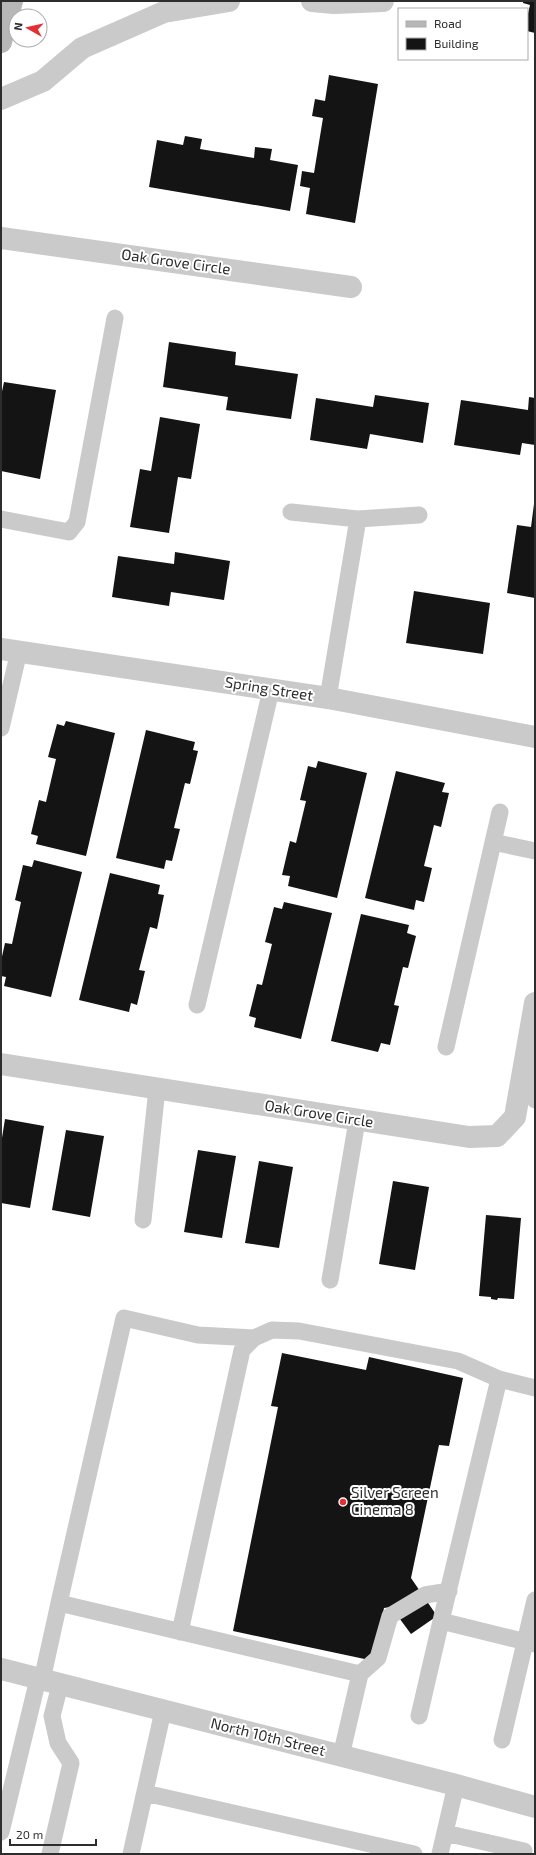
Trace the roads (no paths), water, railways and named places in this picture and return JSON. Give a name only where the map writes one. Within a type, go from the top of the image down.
[{"type":"street","points":[[1,42],[12,1]]},
{"type":"street","points":[[1,99],[43,81],[82,48],[164,12],[229,1]]},
{"type":"street","points":[[312,1],[334,3],[383,1]]},
{"type":"street","name":"Oak Grove Circle","points":[[1,238],[351,287]]},
{"type":"street","name":"Spring Street","points":[[10,650],[328,698],[535,737]]},
{"type":"street","name":"Oak Grove Circle","points":[[1,1064],[357,1121],[469,1137],[497,1136],[515,1117],[535,1003]]},
{"type":"street","name":"North 10th Street","points":[[1,1669],[456,1785],[535,1808]]},
{"type":"lane","points":[[1,519],[68,532],[77,522],[115,318]]},
{"type":"lane","points":[[291,512],[358,519],[419,515]]},
{"type":"lane","points":[[328,698],[358,519]]},
{"type":"lane","points":[[1,728],[10,650]]},
{"type":"lane","points":[[197,1005],[271,690]]},
{"type":"lane","points":[[446,1047],[500,812]]},
{"type":"lane","points":[[493,842],[535,851]]},
{"type":"lane","points":[[528,1049],[535,1100]]},
{"type":"lane","points":[[143,1220],[157,1089]]},
{"type":"lane","points":[[330,1280],[357,1121]]},
{"type":"lane","points":[[1,1832],[47,1681],[59,1603],[124,1318],[198,1335],[254,1338]]},
{"type":"lane","points":[[180,1632],[242,1350],[254,1338],[272,1330],[300,1331],[458,1361],[499,1379],[535,1388]]},
{"type":"lane","points":[[419,1716],[499,1379]]},
{"type":"lane","points":[[341,1756],[360,1674],[378,1658],[390,1616],[425,1595],[448,1591]]},
{"type":"lane","points":[[502,1740],[530,1642],[535,1600]]},
{"type":"lane","points":[[59,1603],[360,1674]]},
{"type":"lane","points":[[441,1621],[530,1642]]},
{"type":"lane","points":[[47,1681],[58,1743],[71,1763],[50,1854]]},
{"type":"lane","points":[[131,1854],[163,1711]]},
{"type":"lane","points":[[440,1854],[456,1785]]},
{"type":"lane","points":[[145,1793],[414,1854]]},
{"type":"lane","points":[[445,1833],[524,1851],[523,1854]]},
{"type":"place","name":"Silver Screen Cinema 8","points":[[343,1502]]}]
